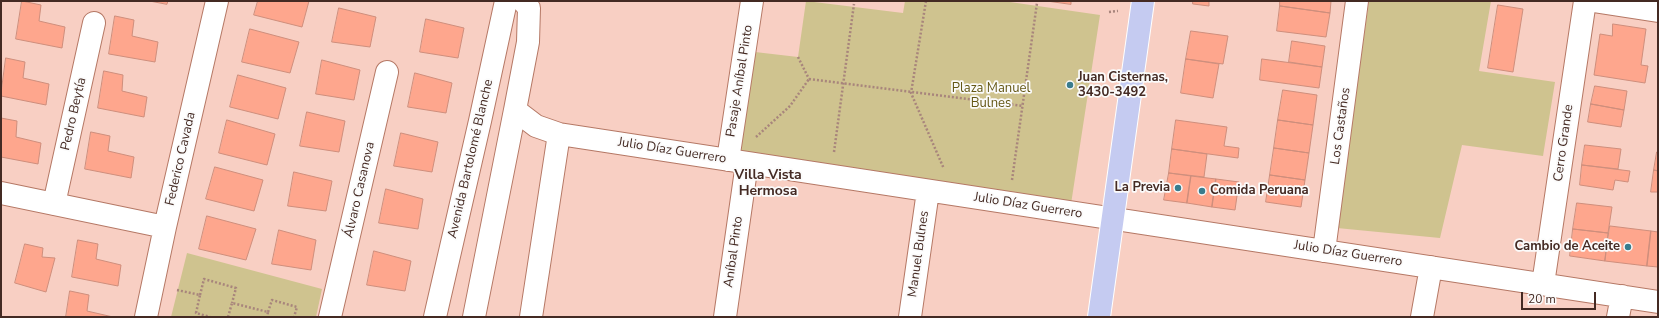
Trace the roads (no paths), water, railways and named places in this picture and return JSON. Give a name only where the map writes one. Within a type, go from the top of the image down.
[{"type":"main road","points":[[1099,317],[1143,1]]},
{"type":"street","name":"Federico Cavada","points":[[146,317],[217,1]]},
{"type":"street","name":"Avenida Bartolomé Blanche","points":[[436,317],[506,1]]},
{"type":"street","points":[[474,317],[528,42],[529,8],[523,1]]},
{"type":"street","name":"Pasaje Aníbal Pinto","points":[[738,161],[752,1]]},
{"type":"street","name":"Los Castaños","points":[[1324,251],[1357,1]]},
{"type":"street","name":"Cerro Grande","points":[[1543,284],[1585,1]]},
{"type":"street","points":[[1593,1],[1658,11]]},
{"type":"street","name":"Pedro Beytía","points":[[54,204],[94,23]]},
{"type":"street","name":"Álvaro Casanova","points":[[336,314],[387,72]]},
{"type":"street","name":"Julio Díaz Guerrero","points":[[515,110],[536,126],[559,134],[1543,284],[1620,307],[1658,302]]},
{"type":"street","points":[[531,317],[559,134]]},
{"type":"street","name":"Aníbal Pinto","points":[[725,317],[738,161]]},
{"type":"street","name":"Manuel Bulnes","points":[[910,317],[928,190]]},
{"type":"street","points":[[1,193],[165,227]]},
{"type":"street","points":[[1422,317],[1431,267]]},
{"type":"place","name":"Juan Cisternas, 3430-3492","points":[[1070,85]]},
{"type":"place","name":"La Previa","points":[[1178,188]]},
{"type":"place","name":"Comida Peruana","points":[[1202,191]]},
{"type":"place","name":"Cambio de Aceite","points":[[1628,247]]},
{"type":"district","name":"Villa Vista Hermosa","points":[[768,184]]},
{"type":"park label","name":"Plaza Manuel Bulnes","points":[[991,96]]}]
